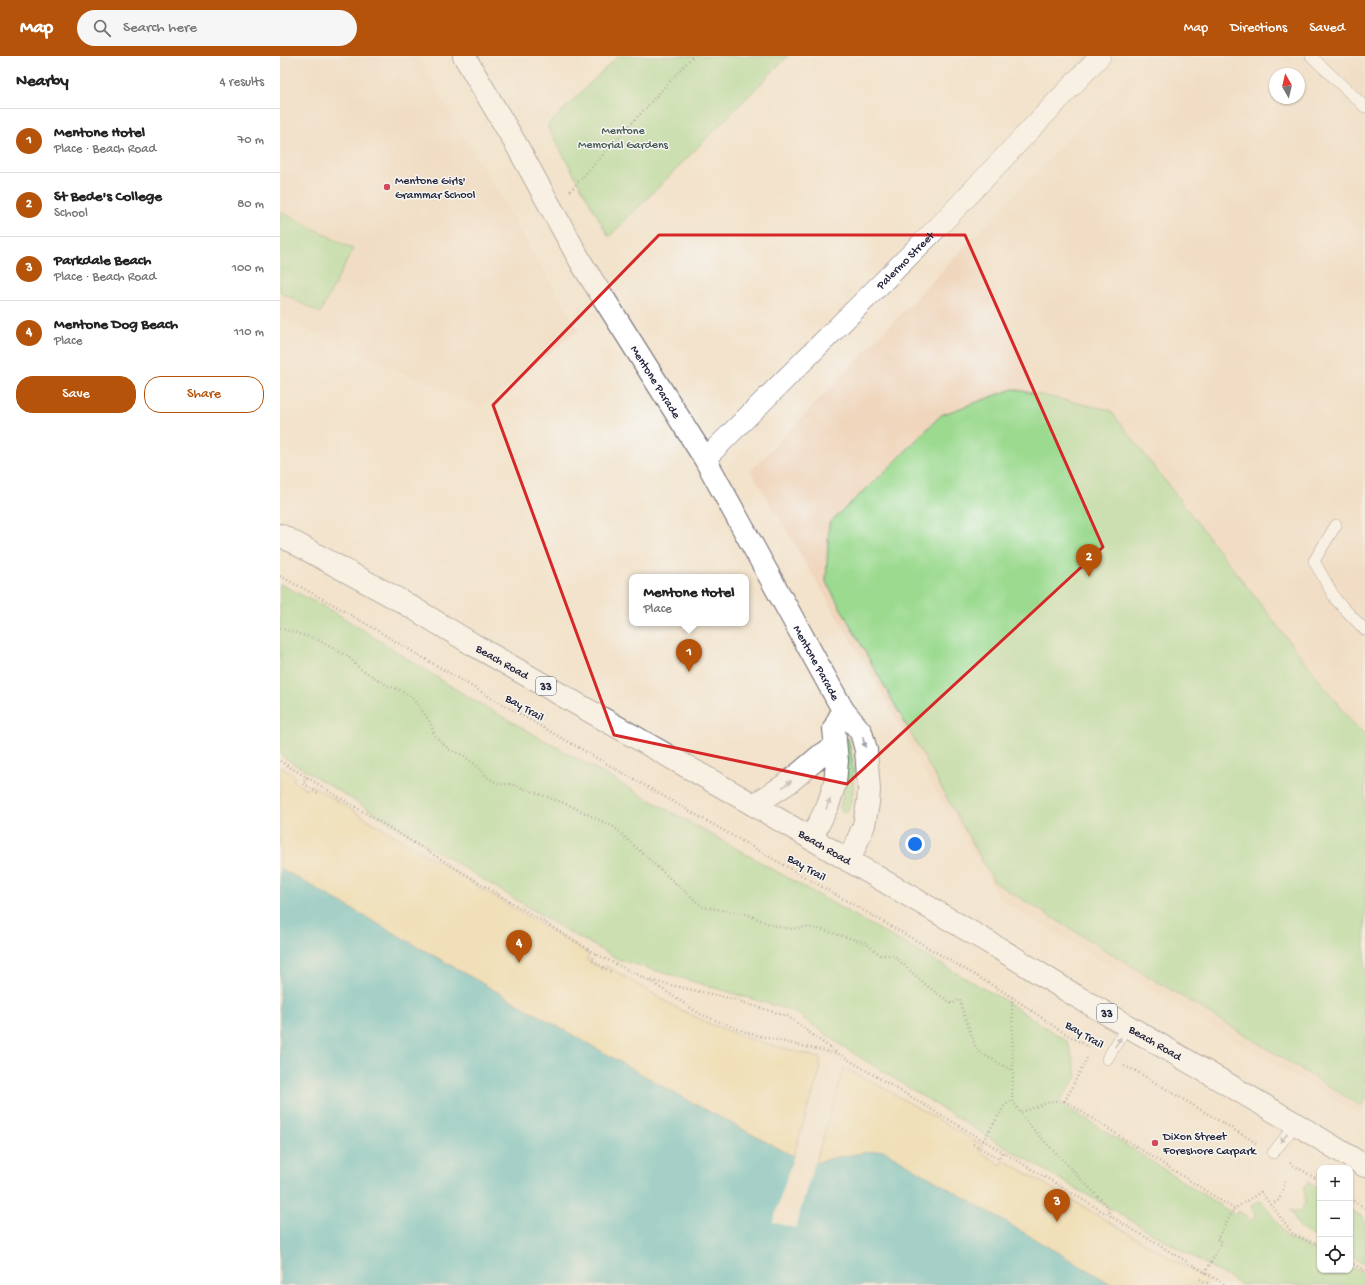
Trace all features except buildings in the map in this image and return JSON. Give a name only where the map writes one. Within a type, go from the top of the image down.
[{"type":"main road","name":"Mentone Parade","points":[[464,56],[517,146],[582,264],[705,459],[843,710],[861,732],[866,750],[869,784],[868,803],[864,825],[849,861]]},
{"type":"main road","name":"Beach Road","points":[[280,535],[402,602],[474,645],[754,805],[1363,1162]]},
{"type":"main road","name":"Mentone Parade","points":[[811,839],[828,805],[835,782],[837,761],[834,729],[843,710]]},
{"type":"main road","points":[[754,805],[788,783],[820,756],[835,747]]},
{"type":"street","name":"Palermo Street","points":[[705,459],[942,223],[1100,56]]},
{"type":"lane","points":[[1311,56],[1365,107]]},
{"type":"lane","points":[[1336,525],[1314,561],[1336,600],[1365,630]]},
{"type":"lane","points":[[1107,1058],[1128,1025]]},
{"type":"lane","points":[[1273,1153],[1296,1124]]},
{"type":"path","points":[[552,211],[694,56]]},
{"type":"path","name":"Bay Trail","points":[[280,576],[334,605],[490,697],[922,944],[1012,997],[1058,1028],[1107,1058],[1136,1070],[1317,1179]]},
{"type":"path","points":[[280,628],[316,639],[349,657],[359,668],[388,686],[398,689],[412,697],[430,722],[435,736],[450,750],[463,755],[475,764],[487,777],[499,784],[512,784],[569,805],[614,827],[703,907],[747,914],[771,925],[790,929],[806,927],[819,929],[866,943],[880,955],[893,955],[926,985],[952,1004],[960,999],[962,1009],[977,1051],[1013,1071]]},
{"type":"path","points":[[280,761],[596,954],[648,980],[700,1014],[748,1033],[837,1053]]},
{"type":"path","points":[[307,777],[303,783],[318,793]]},
{"type":"path","points":[[596,954],[592,960],[611,972]]},
{"type":"path","points":[[648,980],[729,998],[787,1016],[837,1053],[1226,1285]]},
{"type":"path","points":[[1012,997],[1012,1100],[1027,1123],[1107,1206],[1111,1216]]},
{"type":"path","points":[[1064,1101],[1092,1049]]},
{"type":"path","points":[[983,1141],[1005,1105],[1012,1100]]},
{"type":"path","points":[[1021,1112],[1053,1101],[1064,1101],[1234,1209]]},
{"type":"path","points":[[973,1144],[999,1159],[1002,1152]]},
{"type":"path","points":[[1271,1204],[1279,1200],[1286,1181]]},
{"type":"path","points":[[1205,1273],[1222,1242],[1217,1239],[1234,1209],[1261,1192],[1293,1234],[1317,1245]]},
{"type":"path","points":[[1353,1201],[1365,1208]]},
{"type":"path","points":[[1353,1264],[1365,1271]]},
{"type":"path","points":[[1200,1279],[1211,1285]]},
{"type":"highlighted area","points":[[659,235],[965,235],[1103,547],[847,784],[614,735],[493,405]]},
{"type":"shaded area","name":"Mentone Girls' Grammar School","points":[[280,56],[417,56],[579,330],[481,407],[280,317]]},
{"type":"shaded area","points":[[1147,56],[1365,56],[1365,1110],[1360,1115],[1001,900],[926,775],[876,682],[751,471]]},
{"type":"green space","name":"Mentone Memorial Gardens","points":[[618,56],[788,56],[609,237],[547,126]]},
{"type":"green space","points":[[280,211],[353,249],[320,313],[280,292]]},
{"type":"green space","points":[[1013,389],[1110,410],[1355,726],[1365,734],[1365,1101],[1361,1106],[994,882],[826,582],[829,523],[892,465],[941,415]]},
{"type":"green space","points":[[280,584],[336,613],[468,697],[1004,1000],[1068,1042],[1077,1077],[1059,1102],[1235,1215],[1238,1211],[1245,1215],[1250,1221],[1256,1216],[1251,1206],[1261,1200],[1287,1237],[1309,1248],[1317,1249],[1317,1273],[1353,1273],[1353,1268],[1365,1275],[1365,1285],[1241,1285],[980,1132],[842,1046],[793,1011],[620,960],[567,931],[280,755]]},
{"type":"green space","points":[[848,738],[853,765],[853,787],[850,806],[846,813],[840,809],[840,807],[846,780],[844,739]]},
{"type":"green space","points":[[1308,1182],[1317,1188],[1317,1238],[1301,1229],[1290,1210],[1296,1212],[1300,1211],[1304,1206],[1304,1188]]},
{"type":"green space","points":[[1353,1211],[1365,1219],[1365,1265],[1353,1257]]},
{"type":"sand","points":[[280,767],[295,776],[293,781],[307,790],[311,785],[589,954],[587,960],[603,970],[606,966],[677,1008],[708,1023],[746,1038],[820,1058],[820,1071],[793,1156],[678,1095],[280,868]]},
{"type":"sand","points":[[844,1068],[880,1086],[982,1145],[979,1151],[1001,1165],[1004,1160],[1206,1279],[1204,1285],[1113,1285],[883,1151],[815,1164]]},
{"type":"water","points":[[280,868],[678,1095],[793,1156],[815,1163],[836,1157],[883,1150],[1113,1285],[280,1285]]},
{"type":"pier","points":[[794,1154],[815,1161],[795,1228],[773,1222]]},
{"type":"place","name":"Mentone Girls' Grammar School","points":[[387,187]]},
{"type":"place","name":"St Bede's College","points":[[1089,577]]},
{"type":"place","name":"Mentone Hotel","points":[[689,672]]},
{"type":"place","name":"Mentone Dog Beach","points":[[519,963]]},
{"type":"place","name":"Dixon Street Foreshore Carpark","points":[[1155,1143]]},
{"type":"place","name":"Parkdale Beach","points":[[1057,1222]]}]
